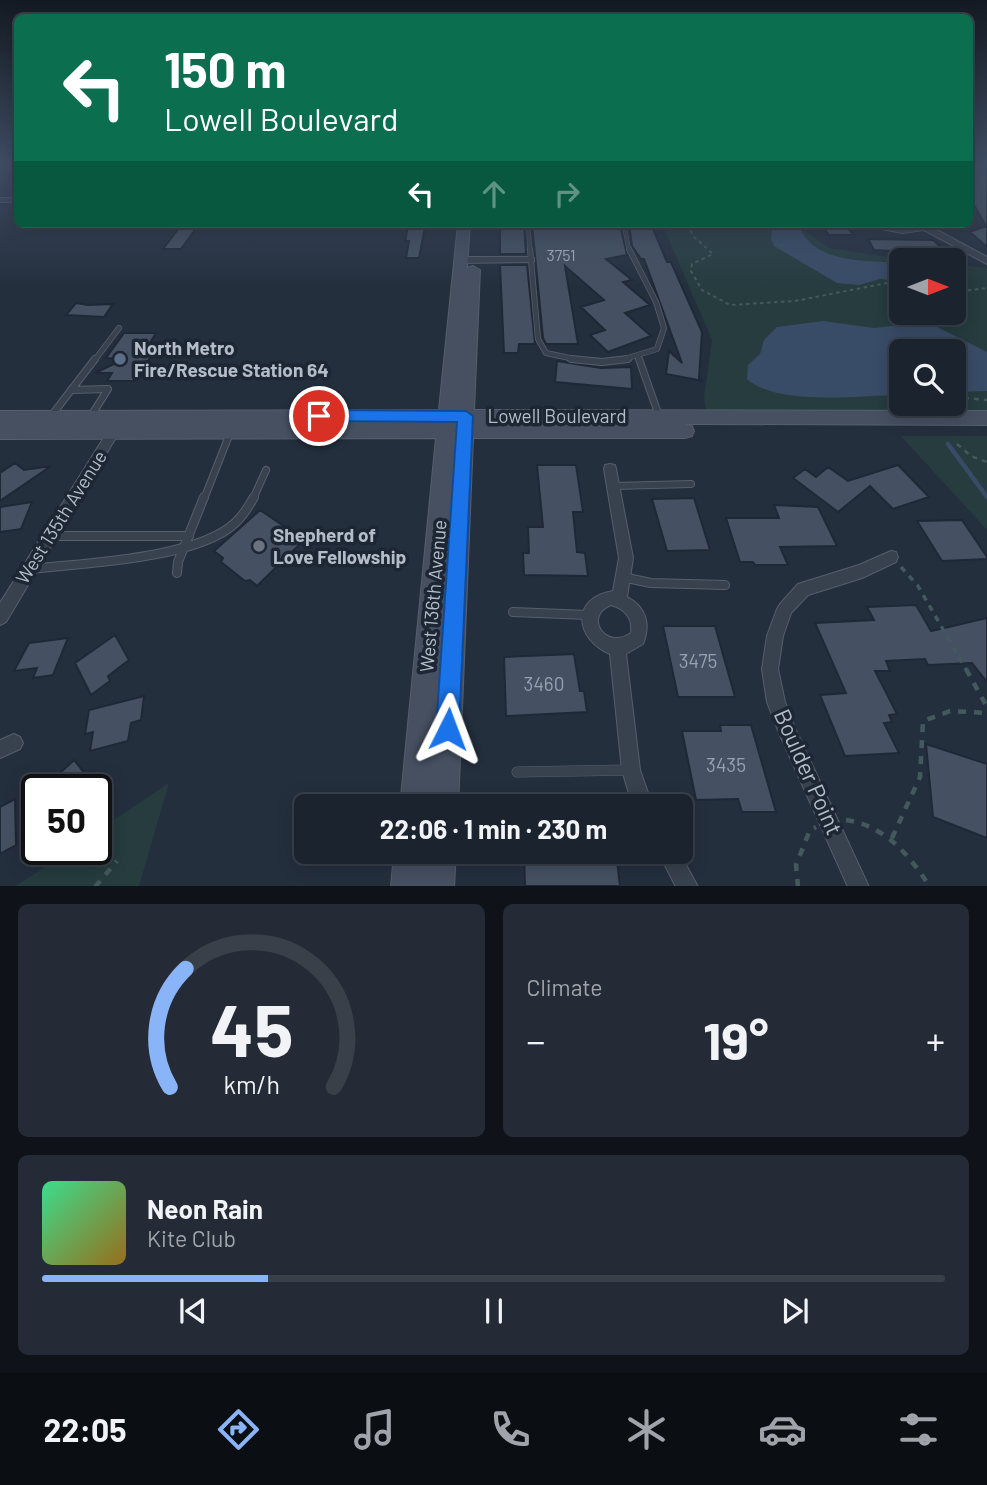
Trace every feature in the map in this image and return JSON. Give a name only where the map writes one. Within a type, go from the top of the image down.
[{"type":"main road","name":"West 136th Avenue","points":[[443,794],[456,424],[467,256],[464,228]]},
{"type":"main road","name":"West 136th Avenue","points":[[467,256],[475,228]]},
{"type":"main road","name":"Lowell Boulevard","points":[[0,418],[90,417],[118,424],[230,431],[660,417],[987,418]]},
{"type":"main road","name":"Lowell Boulevard","points":[[0,432],[118,424],[456,424],[987,431]]},
{"type":"main road","name":"West 136th Avenue","points":[[416,794],[456,424]]},
{"type":"main road","points":[[407,886],[409,864]]},
{"type":"main road","points":[[439,886],[440,864]]},
{"type":"street","points":[[888,228],[902,231],[915,228]]},
{"type":"street","points":[[927,228],[987,261]]},
{"type":"street","points":[[467,256],[531,256]]},
{"type":"street","name":"West 135th Avenue","points":[[0,617],[118,424]]},
{"type":"street","points":[[610,469],[626,558],[619,600]]},
{"type":"street","name":"Boulder Point","points":[[859,886],[788,733],[776,702],[770,669],[775,636],[785,610],[803,589],[862,571],[891,557]]},
{"type":"street","points":[[611,598],[619,600],[638,615],[640,631],[632,643],[617,648],[601,642],[596,637],[591,630],[589,615],[597,603],[611,598]]},
{"type":"street","points":[[617,648],[631,770],[639,794]]},
{"type":"street","points":[[675,864],[687,886]]},
{"type":"lane","points":[[528,228],[538,339],[546,353],[562,358],[601,362],[639,359],[657,349],[664,328],[644,276],[630,256],[625,228]]},
{"type":"lane","points":[[50,418],[119,328]]},
{"type":"lane","points":[[639,359],[660,417]]},
{"type":"lane","points":[[71,390],[108,389],[90,417]]},
{"type":"lane","points":[[177,573],[188,536],[230,431]]},
{"type":"lane","points":[[28,570],[184,548],[208,540],[233,525],[252,501],[266,470]]},
{"type":"lane","points":[[614,486],[691,484]]},
{"type":"lane","points":[[49,536],[188,536]]},
{"type":"lane","points":[[622,577],[651,583],[724,585]]},
{"type":"lane","points":[[513,612],[589,615]]},
{"type":"lane","points":[[516,772],[631,770]]},
{"type":"path","points":[[689,228],[692,236],[713,254],[692,264],[691,271],[702,290],[730,305],[795,301],[822,297],[839,290],[889,284]]},
{"type":"path","points":[[966,291],[987,288]]},
{"type":"path","points":[[966,398],[987,400]]},
{"type":"path","points":[[957,444],[971,457],[987,462]]},
{"type":"path","points":[[891,557],[918,586],[987,707]]},
{"type":"path","points":[[929,886],[913,860],[892,839],[920,777],[922,721],[950,711],[987,713]]},
{"type":"path","points":[[96,886],[117,862]]},
{"type":"green space","points":[[664,228],[803,228],[829,248],[889,257],[889,326],[966,326],[966,265],[987,268],[987,413],[966,413],[966,339],[889,339],[889,413],[706,413],[704,397],[712,340]]},
{"type":"green space","points":[[901,436],[987,436],[987,530]]},
{"type":"green space","points":[[169,783],[139,886],[16,886],[48,865],[112,865],[112,821]]},
{"type":"water","points":[[772,228],[800,228],[805,237],[828,254],[842,258],[889,262],[889,280],[880,279],[859,285],[837,283],[774,246],[771,239]]},
{"type":"water","points":[[823,321],[874,328],[935,326],[961,339],[889,339],[889,395],[821,398],[779,393],[761,388],[747,379],[748,365],[760,354],[764,340],[777,327]]},
{"type":"water","points":[[966,342],[987,352],[987,391],[966,392]]},
{"type":"building","points":[[973,203],[987,203],[987,247],[970,232],[986,226]]},
{"type":"building","points":[[179,228],[194,228],[181,249],[163,249]]},
{"type":"building","points":[[408,228],[425,228],[419,258],[406,258],[409,241],[405,241]]},
{"type":"building","points":[[500,228],[524,228],[526,254],[500,254]]},
{"type":"building","points":[[532,228],[621,228],[627,255],[606,259],[632,280],[623,282],[650,305],[625,313],[651,336],[608,352],[590,335],[605,330],[581,307],[604,300],[565,266],[578,344],[546,344],[543,338]]},
{"type":"building","points":[[629,228],[653,228],[702,332],[699,378],[703,381],[666,374],[669,351],[682,363],[644,259],[641,259],[632,246]]},
{"type":"building","points":[[823,228],[848,228],[854,235],[829,235]]},
{"type":"building","points":[[868,239],[933,240],[942,248],[889,248],[889,251],[874,250]]},
{"type":"building","points":[[500,265],[527,265],[535,344],[519,344],[518,353],[504,353]]},
{"type":"building","points":[[76,303],[113,304],[104,317],[66,315]]},
{"type":"building","name":"North Metro Fire/Rescue Station 64","points":[[124,333],[156,333],[142,356],[151,356],[135,381],[107,381],[112,373],[95,373],[124,359],[106,358]]},
{"type":"building","points":[[557,361],[601,368],[631,367],[632,389],[555,382]]},
{"type":"building","points":[[15,463],[24,470],[51,466],[0,501],[0,473]]},
{"type":"building","points":[[537,465],[576,465],[583,512],[573,512],[577,552],[585,553],[588,576],[524,575],[523,553],[529,553],[528,527],[543,527]]},
{"type":"building","points":[[898,465],[929,497],[893,509],[870,486],[838,512],[793,478],[805,469],[816,477],[828,467],[848,481]]},
{"type":"building","points":[[694,498],[710,550],[667,551],[652,499]]},
{"type":"building","points":[[32,502],[21,529],[0,532],[0,507]]},
{"type":"building","points":[[774,505],[818,507],[837,546],[780,547],[788,565],[740,562],[726,518],[779,518]]},
{"type":"building","name":"Shepherd of Love Fellowship","points":[[260,510],[304,540],[257,586],[250,580],[245,581],[221,562],[223,558],[214,551]]},
{"type":"building","points":[[962,520],[987,559],[942,561],[917,521]]},
{"type":"building","points":[[916,605],[931,631],[987,618],[987,682],[972,663],[928,665],[925,659],[886,661],[890,671],[875,671],[897,714],[889,715],[892,722],[884,723],[899,753],[845,756],[820,695],[846,693],[815,623],[874,620],[867,607]]},
{"type":"building","points":[[663,626],[715,626],[735,697],[678,697]]},
{"type":"building","points":[[115,635],[129,660],[108,676],[110,681],[91,695],[75,663]]},
{"type":"building","points":[[68,638],[53,675],[33,678],[37,668],[14,671],[29,643]]},
{"type":"building","points":[[574,654],[580,691],[584,691],[587,712],[506,716],[504,657]]},
{"type":"building","points":[[144,696],[141,720],[131,723],[128,741],[90,751],[93,732],[85,734],[89,710]]},
{"type":"building","points":[[720,725],[751,725],[776,812],[742,812],[738,799],[696,800],[682,731],[721,731]]},
{"type":"building","points":[[926,744],[987,764],[987,838],[933,817]]},
{"type":"building","points":[[74,760],[85,774],[59,774]]},
{"type":"building","points":[[15,799],[16,845],[0,854],[0,807]]},
{"type":"building","points":[[524,864],[617,864],[620,886],[525,886]]},
{"type":"waterway","points":[[948,444],[987,497]]},
{"type":"place","name":"North Metro Fire/Rescue Station 64","points":[[120,359]]},
{"type":"place","name":"Shepherd of Love Fellowship","points":[[259,546]]},
{"type":"route","points":[[319,416],[466,416],[448,729]]}]
